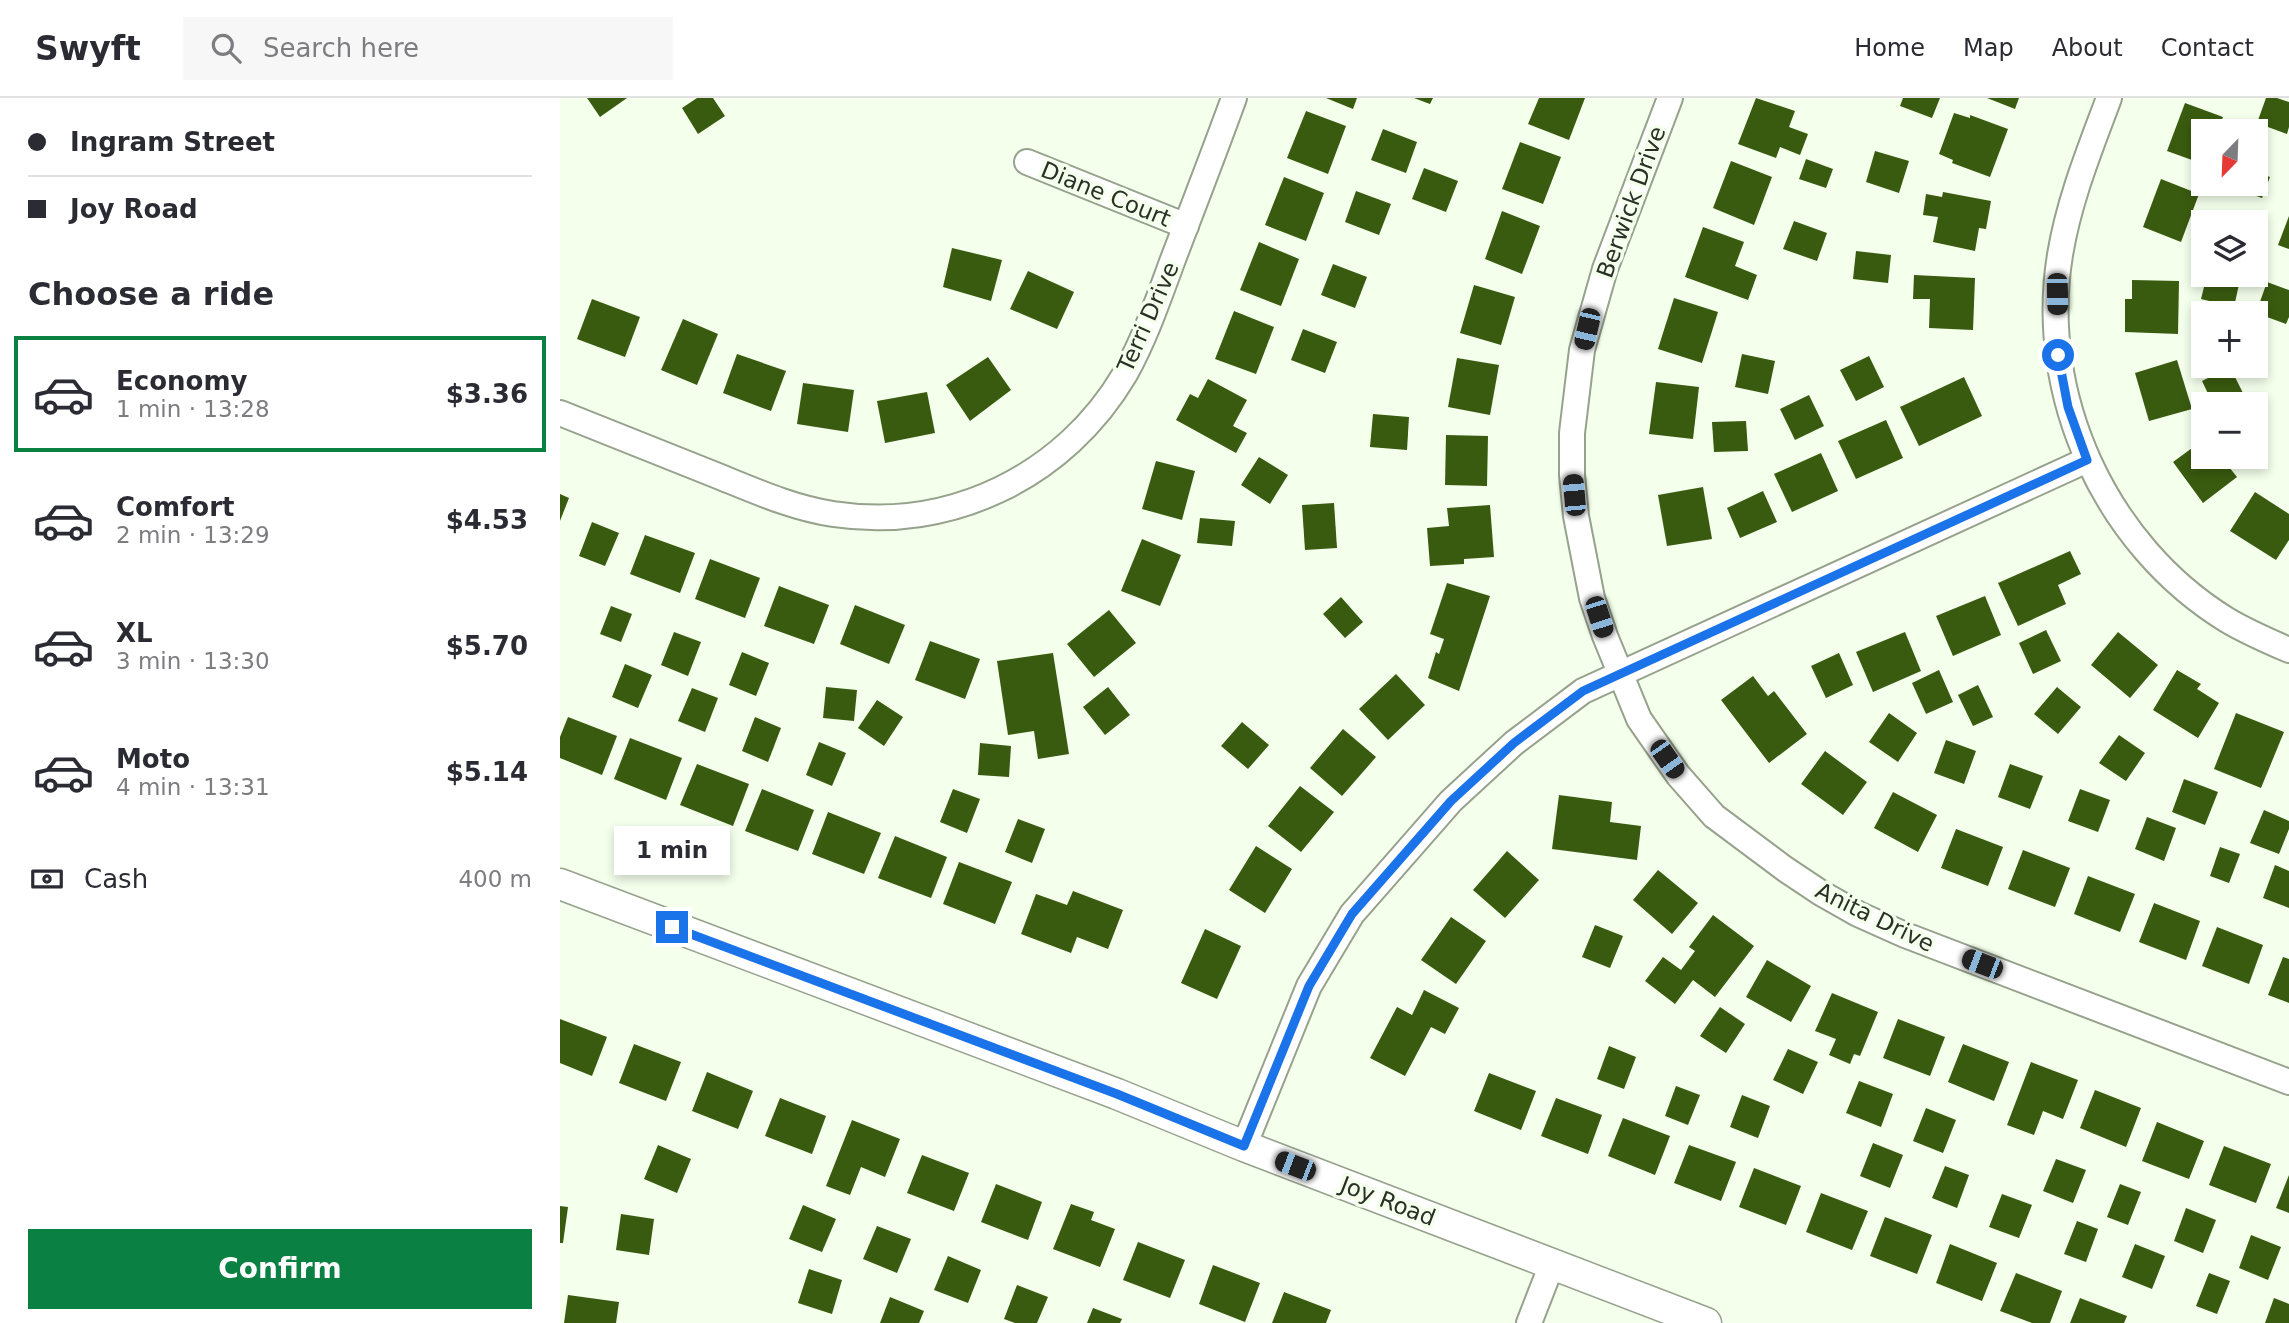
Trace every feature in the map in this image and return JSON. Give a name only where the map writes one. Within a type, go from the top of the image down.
[{"type":"street","name":"Terri Drive","points":[[560,414],[773,498],[812,509],[863,517],[930,513],[967,504],[1023,479],[1047,463],[1084,429],[1125,373],[1146,332],[1234,98]]},
{"type":"street","name":"Berwick Drive","points":[[1622,674],[1605,636],[1583,557],[1574,502],[1572,433],[1582,350],[1592,309],[1670,98]]},
{"type":"street","points":[[2109,98],[2066,222],[2060,258],[2057,294],[2058,355],[2068,407],[2087,460],[2105,493],[2131,532],[2170,575],[2225,619],[2289,650]]},
{"type":"street","name":"Diane Court","points":[[1027,162],[1186,226]]},
{"type":"street","points":[[1244,1146],[1309,986],[1352,914],[1451,801],[1514,743],[1583,691],[2087,460]]},
{"type":"street","name":"Anita Drive","points":[[1622,674],[1639,719],[1678,775],[1714,816],[1821,893],[1858,914],[1905,935],[2289,1082]]},
{"type":"street","name":"Joy Road","points":[[560,884],[1117,1094],[1244,1146],[1706,1323]]},
{"type":"street","points":[[1529,1323],[1552,1264]]},
{"type":"building","points":[[587,98],[627,98],[600,117]]},
{"type":"building","points":[[697,98],[713,98],[725,116],[698,134],[682,108]]},
{"type":"building","points":[[1326,98],[1357,98],[1353,109]]},
{"type":"building","points":[[1414,98],[1433,98],[1430,104]]},
{"type":"building","points":[[1539,98],[1585,98],[1569,140],[1528,124]]},
{"type":"building","points":[[1756,98],[1795,111],[1789,127],[1808,134],[1800,155],[1780,147],[1776,158],[1738,144]]},
{"type":"building","points":[[1903,98],[1940,98],[1932,118],[1900,106]]},
{"type":"building","points":[[1987,98],[2019,98],[2015,109]]},
{"type":"building","points":[[2266,98],[2289,102],[2287,134],[2268,127],[2268,119],[2258,119]]},
{"type":"building","points":[[2185,103],[2223,117],[2191,119],[2191,160],[2167,151]]},
{"type":"building","points":[[1306,111],[1346,126],[1328,174],[1287,158]]},
{"type":"building","points":[[1954,113],[1970,118],[1970,115],[2008,129],[1990,177],[1952,163],[1953,160],[1939,154]]},
{"type":"building","points":[[1383,129],[1417,142],[1406,173],[1371,160]]},
{"type":"building","points":[[1520,142],[1561,157],[1543,204],[1502,189]]},
{"type":"building","points":[[1875,151],[1909,161],[1899,193],[1866,182]]},
{"type":"building","points":[[1806,159],[1833,169],[1826,188],[1799,179]]},
{"type":"building","points":[[1731,161],[1772,177],[1754,225],[1713,208]]},
{"type":"building","points":[[1424,168],[1458,181],[1446,212],[1412,199]]},
{"type":"building","points":[[1284,177],[1324,193],[1306,241],[1265,225]]},
{"type":"building","points":[[2161,179],[2191,191],[2191,196],[2198,196],[2181,242],[2143,227]]},
{"type":"building","points":[[1356,191],[1391,204],[1379,235],[1345,222]]},
{"type":"building","points":[[1943,192],[1991,201],[1986,229],[1979,228],[1975,251],[1933,242],[1938,217],[1923,215],[1926,194],[1942,197]]},
{"type":"building","points":[[1502,211],[1540,226],[1522,274],[1485,259]]},
{"type":"building","points":[[2289,216],[2289,249],[2278,245]]},
{"type":"building","points":[[1794,221],[1827,233],[1817,261],[1783,249]]},
{"type":"building","points":[[1703,227],[1744,242],[1735,266],[1757,275],[1748,300],[1685,277]]},
{"type":"building","points":[[1259,242],[1299,259],[1281,306],[1240,290]]},
{"type":"building","points":[[952,248],[1002,260],[991,301],[943,287]]},
{"type":"building","points":[[1856,251],[1891,255],[1888,283],[1853,279]]},
{"type":"building","points":[[1333,264],[1367,277],[1355,308],[1321,295]]},
{"type":"building","points":[[1028,271],[1074,292],[1057,329],[1010,309]]},
{"type":"building","points":[[1914,275],[1975,278],[1973,330],[1929,328],[1930,299],[1913,299]]},
{"type":"building","points":[[2132,280],[2179,281],[2178,334],[2125,332],[2125,299],[2132,299]]},
{"type":"building","points":[[2268,282],[2289,290],[2289,317],[2286,324],[2268,317],[2268,301],[2260,301]]},
{"type":"building","points":[[1474,285],[1515,297],[1501,345],[1460,333]]},
{"type":"building","points":[[2204,287],[2238,287],[2235,301],[2201,299]]},
{"type":"building","points":[[1674,298],[1718,312],[1702,363],[1658,349]]},
{"type":"building","points":[[592,299],[640,317],[625,357],[577,339]]},
{"type":"building","points":[[1234,311],[1274,327],[1256,374],[1215,359]]},
{"type":"building","points":[[683,319],[718,334],[697,385],[661,370]]},
{"type":"building","points":[[1303,329],[1337,342],[1325,373],[1291,360]]},
{"type":"building","points":[[737,354],[786,371],[771,411],[723,393]]},
{"type":"building","points":[[1742,354],[1775,361],[1768,394],[1735,387]]},
{"type":"building","points":[[1869,356],[1884,387],[1856,401],[1840,370]]},
{"type":"building","points":[[988,357],[1011,390],[970,421],[946,385]]},
{"type":"building","points":[[1457,358],[1499,365],[1490,415],[1448,407]]},
{"type":"building","points":[[2177,360],[2191,409],[2149,421],[2135,373]]},
{"type":"building","points":[[1964,377],[1982,416],[1919,446],[1900,407]]},
{"type":"building","points":[[2208,378],[2236,378],[2242,392],[2207,392],[2202,381]]},
{"type":"building","points":[[1208,379],[1247,400],[1233,426],[1247,433],[1236,453],[1176,420],[1190,394],[1198,398]]},
{"type":"building","points":[[1656,382],[1699,387],[1693,439],[1649,434]]},
{"type":"building","points":[[803,383],[854,390],[848,432],[797,424]]},
{"type":"building","points":[[927,392],[935,433],[885,443],[877,401]]},
{"type":"building","points":[[1809,395],[1824,426],[1795,440],[1780,409]]},
{"type":"building","points":[[1373,414],[1409,417],[1407,450],[1370,447]]},
{"type":"building","points":[[1886,420],[1903,458],[1856,479],[1838,441]]},
{"type":"building","points":[[1746,421],[1748,451],[1714,452],[1712,422]]},
{"type":"building","points":[[1446,435],[1488,436],[1487,486],[1445,485]]},
{"type":"building","points":[[2191,449],[2191,469],[2231,469],[2237,477],[2203,503],[2173,462]]},
{"type":"building","points":[[1821,453],[1838,491],[1792,512],[1774,474]]},
{"type":"building","points":[[1259,457],[1288,475],[1270,504],[1241,485]]},
{"type":"building","points":[[1156,461],[1195,471],[1182,520],[1142,509]]},
{"type":"building","points":[[1703,487],[1712,539],[1667,546],[1658,495]]},
{"type":"building","points":[[1763,491],[1777,522],[1740,538],[1727,508]]},
{"type":"building","points":[[2255,492],[2289,514],[2289,540],[2276,560],[2230,531]]},
{"type":"building","points":[[560,494],[569,498],[560,521]]},
{"type":"building","points":[[1334,503],[1337,548],[1305,550],[1302,505]]},
{"type":"building","points":[[1490,505],[1494,557],[1464,559],[1464,564],[1430,566],[1427,528],[1449,526],[1447,508]]},
{"type":"building","points":[[1200,518],[1235,521],[1232,546],[1197,543]]},
{"type":"building","points":[[592,522],[619,533],[605,566],[579,556]]},
{"type":"building","points":[[645,535],[695,553],[680,593],[630,574]]},
{"type":"building","points":[[1142,539],[1181,555],[1160,606],[1121,591]]},
{"type":"building","points":[[2070,551],[2081,574],[2058,585],[2066,604],[2018,626],[1998,583]]},
{"type":"building","points":[[710,559],[760,578],[745,618],[695,599]]},
{"type":"building","points":[[1447,583],[1490,596],[1459,691],[1428,678],[1436,652],[1439,654],[1444,639],[1430,634]]},
{"type":"building","points":[[779,586],[829,605],[814,644],[764,626]]},
{"type":"building","points":[[1985,596],[2001,635],[1953,656],[1936,616]]},
{"type":"building","points":[[1341,597],[1363,622],[1345,638],[1323,614]]},
{"type":"building","points":[[855,605],[905,625],[889,664],[840,644]]},
{"type":"building","points":[[611,606],[632,614],[621,642],[600,634]]},
{"type":"building","points":[[1109,610],[1136,643],[1094,677],[1067,644]]},
{"type":"building","points":[[2046,630],[2061,661],[2033,674],[2019,643]]},
{"type":"building","points":[[674,632],[701,642],[688,676],[661,665]]},
{"type":"building","points":[[1905,632],[1921,671],[1873,692],[1856,652]]},
{"type":"building","points":[[2118,632],[2158,665],[2130,698],[2091,665]]},
{"type":"building","points":[[930,641],[980,659],[965,699],[915,680]]},
{"type":"building","points":[[742,652],[769,663],[756,696],[729,685]]},
{"type":"building","points":[[1053,653],[1069,754],[1038,759],[1034,731],[1008,735],[997,661]]},
{"type":"building","points":[[1839,653],[1853,685],[1826,698],[1811,666]]},
{"type":"building","points":[[625,664],[652,675],[638,708],[612,697]]},
{"type":"building","points":[[1939,670],[1953,702],[1926,714],[1912,683]]},
{"type":"building","points":[[2177,670],[2201,684],[2197,689],[2219,703],[2198,738],[2153,710]]},
{"type":"building","points":[[1396,674],[1425,705],[1388,740],[1359,709]]},
{"type":"building","points":[[1753,676],[1768,696],[1774,691],[1807,734],[1769,763],[1721,700]]},
{"type":"building","points":[[1978,685],[1993,717],[1973,726],[1958,695]]},
{"type":"building","points":[[826,687],[857,690],[854,721],[823,718]]},
{"type":"building","points":[[1108,687],[1130,715],[1105,735],[1083,707]]},
{"type":"building","points":[[2057,687],[2081,707],[2058,734],[2034,714]]},
{"type":"building","points":[[692,688],[718,698],[705,732],[678,721]]},
{"type":"building","points":[[877,700],[903,717],[884,746],[858,728]]},
{"type":"building","points":[[1889,713],[1917,733],[1898,762],[1869,742]]},
{"type":"building","points":[[2236,713],[2284,732],[2261,788],[2214,769]]},
{"type":"building","points":[[568,717],[617,736],[602,775],[560,758],[560,737]]},
{"type":"building","points":[[755,717],[781,728],[768,762],[742,751]]},
{"type":"building","points":[[1242,722],[1269,745],[1248,769],[1221,746]]},
{"type":"building","points":[[1343,729],[1376,757],[1342,796],[1310,768]]},
{"type":"building","points":[[2119,735],[2145,753],[2126,781],[2099,763]]},
{"type":"building","points":[[630,738],[682,758],[666,800],[614,779]]},
{"type":"building","points":[[1946,740],[1976,751],[1964,784],[1934,773]]},
{"type":"building","points":[[819,742],[846,753],[832,786],[806,775]]},
{"type":"building","points":[[980,743],[1011,746],[1009,777],[978,775]]},
{"type":"building","points":[[1825,751],[1867,782],[1843,815],[1801,784]]},
{"type":"building","points":[[697,764],[749,784],[733,826],[680,805]]},
{"type":"building","points":[[2010,764],[2043,776],[2030,809],[1998,797]]},
{"type":"building","points":[[2184,779],[2218,792],[2205,825],[2172,812]]},
{"type":"building","points":[[1300,786],[1334,812],[1301,852],[1268,826]]},
{"type":"building","points":[[762,789],[814,810],[798,851],[745,831]]},
{"type":"building","points":[[953,789],[980,799],[967,833],[940,822]]},
{"type":"building","points":[[2080,789],[2110,800],[2098,832],[2068,821]]},
{"type":"building","points":[[1893,792],[1937,815],[1918,852],[1874,828]]},
{"type":"building","points":[[1559,795],[1612,802],[1610,822],[1641,826],[1637,860],[1552,849]]},
{"type":"building","points":[[2264,810],[2289,821],[2289,829],[2279,854],[2250,843]]},
{"type":"building","points":[[828,812],[881,833],[864,874],[812,854]]},
{"type":"building","points":[[2147,817],[2176,828],[2164,861],[2135,849]]},
{"type":"building","points":[[1018,819],[1045,829],[1032,863],[1005,852]]},
{"type":"building","points":[[1956,829],[2003,847],[1988,886],[1941,868]]},
{"type":"building","points":[[895,836],[947,857],[931,898],[878,878]]},
{"type":"building","points":[[1256,846],[1292,869],[1265,913],[1229,890]]},
{"type":"building","points":[[2220,847],[2240,854],[2229,883],[2210,876]]},
{"type":"building","points":[[2023,850],[2070,868],[2055,907],[2008,889]]},
{"type":"building","points":[[1507,851],[1539,880],[1505,918],[1473,890]]},
{"type":"building","points":[[959,862],[1012,882],[995,924],[943,904]]},
{"type":"building","points":[[2275,865],[2289,871],[2289,908],[2263,898]]},
{"type":"building","points":[[1658,870],[1698,903],[1672,934],[1633,900]]},
{"type":"building","points":[[2088,876],[2135,894],[2120,932],[2074,914]]},
{"type":"building","points":[[1073,891],[1123,910],[1108,949],[1077,937],[1071,953],[1021,934],[1036,894],[1067,905]]},
{"type":"building","points":[[2154,903],[2200,921],[2186,960],[2139,942]]},
{"type":"building","points":[[1713,915],[1754,946],[1715,997],[1693,980],[1675,1004],[1645,981],[1663,957],[1681,970],[1695,951],[1689,947]]},
{"type":"building","points":[[1451,917],[1486,941],[1456,984],[1421,960]]},
{"type":"building","points":[[1595,925],[1623,936],[1610,968],[1582,957]]},
{"type":"building","points":[[2217,927],[2263,945],[2249,984],[2202,966]]},
{"type":"building","points":[[1205,929],[1241,946],[1217,999],[1181,983]]},
{"type":"building","points":[[2283,957],[2289,959],[2289,1003],[2268,995]]},
{"type":"building","points":[[1767,960],[1811,986],[1791,1022],[1746,997]]},
{"type":"building","points":[[1424,990],[1459,1008],[1445,1034],[1431,1027],[1405,1076],[1370,1058],[1397,1007],[1412,1015]]},
{"type":"building","points":[[1832,993],[1878,1012],[1860,1056],[1854,1054],[1850,1064],[1829,1055],[1836,1039],[1815,1031]]},
{"type":"building","points":[[1720,1007],[1745,1024],[1726,1053],[1700,1036]]},
{"type":"building","points":[[560,1019],[607,1037],[592,1076],[560,1063]]},
{"type":"building","points":[[1898,1019],[1945,1037],[1930,1076],[1883,1058]]},
{"type":"building","points":[[634,1044],[681,1062],[666,1101],[619,1083]]},
{"type":"building","points":[[1963,1044],[2009,1062],[1994,1101],[1948,1082]]},
{"type":"building","points":[[1609,1046],[1636,1057],[1624,1089],[1597,1079]]},
{"type":"building","points":[[1788,1049],[1818,1062],[1803,1094],[1773,1080]]},
{"type":"building","points":[[2031,1062],[2078,1080],[2063,1119],[2043,1111],[2034,1135],[2007,1125]]},
{"type":"building","points":[[707,1072],[753,1091],[738,1129],[692,1111]]},
{"type":"building","points":[[1489,1073],[1536,1091],[1521,1130],[1474,1111]]},
{"type":"building","points":[[1859,1081],[1893,1094],[1881,1127],[1846,1113]]},
{"type":"building","points":[[1676,1086],[1700,1095],[1688,1125],[1665,1116]]},
{"type":"building","points":[[2095,1090],[2141,1108],[2126,1147],[2080,1128]]},
{"type":"building","points":[[1742,1095],[1770,1106],[1758,1138],[1730,1127]]},
{"type":"building","points":[[780,1098],[826,1116],[812,1154],[765,1136]]},
{"type":"building","points":[[1556,1098],[1602,1115],[1588,1154],[1541,1136]]},
{"type":"building","points":[[1926,1108],[1956,1120],[1943,1153],[1913,1141]]},
{"type":"building","points":[[1623,1118],[1670,1136],[1655,1175],[1608,1156]]},
{"type":"building","points":[[852,1120],[900,1139],[885,1177],[861,1167],[850,1195],[826,1186]]},
{"type":"building","points":[[2157,1122],[2204,1141],[2189,1179],[2142,1161]]},
{"type":"building","points":[[1873,1143],[1903,1155],[1890,1188],[1860,1176]]},
{"type":"building","points":[[658,1145],[691,1159],[677,1193],[644,1179]]},
{"type":"building","points":[[1689,1145],[1736,1162],[1721,1201],[1674,1183]]},
{"type":"building","points":[[2224,1146],[2271,1164],[2256,1203],[2209,1185]]},
{"type":"building","points":[[922,1155],[969,1173],[954,1211],[907,1193]]},
{"type":"building","points":[[2056,1159],[2086,1170],[2073,1203],[2043,1191]]},
{"type":"building","points":[[1945,1166],[1969,1175],[1957,1208],[1932,1198]]},
{"type":"building","points":[[1754,1168],[1801,1186],[1786,1225],[1739,1207]]},
{"type":"building","points":[[2289,1175],[2289,1213],[2276,1208]]},
{"type":"building","points":[[996,1184],[1042,1202],[1028,1240],[981,1222]]},
{"type":"building","points":[[2120,1184],[2141,1192],[2128,1225],[2107,1217]]},
{"type":"building","points":[[1821,1193],[1868,1211],[1852,1250],[1806,1232]]},
{"type":"building","points":[[2002,1194],[2032,1205],[2019,1238],[1989,1227]]},
{"type":"building","points":[[1071,1204],[1094,1212],[1091,1220],[1115,1229],[1100,1267],[1053,1249]]},
{"type":"building","points":[[803,1205],[836,1219],[822,1252],[789,1239]]},
{"type":"building","points":[[560,1206],[568,1207],[563,1243],[560,1243]]},
{"type":"building","points":[[2186,1208],[2216,1220],[2203,1253],[2174,1241]]},
{"type":"building","points":[[621,1214],[654,1219],[649,1255],[616,1250]]},
{"type":"building","points":[[1885,1217],[1932,1235],[1917,1274],[1870,1256]]},
{"type":"building","points":[[2077,1221],[2098,1229],[2086,1262],[2064,1254]]},
{"type":"building","points":[[877,1226],[911,1239],[897,1273],[863,1259]]},
{"type":"building","points":[[2251,1235],[2281,1247],[2268,1280],[2239,1268]]},
{"type":"building","points":[[1138,1242],[1185,1260],[1170,1298],[1123,1280]]},
{"type":"building","points":[[1950,1244],[1997,1263],[1982,1301],[1936,1283]]},
{"type":"building","points":[[2135,1244],[2165,1256],[2152,1289],[2122,1277]]},
{"type":"building","points":[[948,1256],[981,1270],[968,1303],[934,1290]]},
{"type":"building","points":[[1213,1265],[1260,1283],[1245,1322],[1199,1304]]},
{"type":"building","points":[[809,1269],[842,1280],[832,1314],[798,1303]]},
{"type":"building","points":[[2016,1273],[2062,1291],[2050,1323],[2032,1323],[2000,1311]]},
{"type":"building","points":[[2209,1273],[2230,1281],[2217,1314],[2196,1306]]},
{"type":"building","points":[[1017,1285],[1048,1297],[1037,1323],[1015,1323],[1004,1319]]},
{"type":"building","points":[[1284,1292],[1331,1310],[1326,1323],[1272,1323]]},
{"type":"building","points":[[568,1295],[619,1302],[616,1323],[564,1323]]},
{"type":"building","points":[[890,1297],[924,1311],[919,1323],[880,1323]]},
{"type":"building","points":[[2080,1298],[2127,1316],[2124,1323],[2070,1323]]},
{"type":"building","points":[[2274,1298],[2289,1304],[2289,1323],[2265,1323]]},
{"type":"building","points":[[1093,1308],[1122,1319],[1120,1323],[1087,1323]]},
{"type":"route","points":[[672,927],[1117,1094],[1244,1146],[1309,986],[1352,914],[1451,801],[1514,743],[1583,691],[2087,460],[2068,407],[2058,355]]}]
